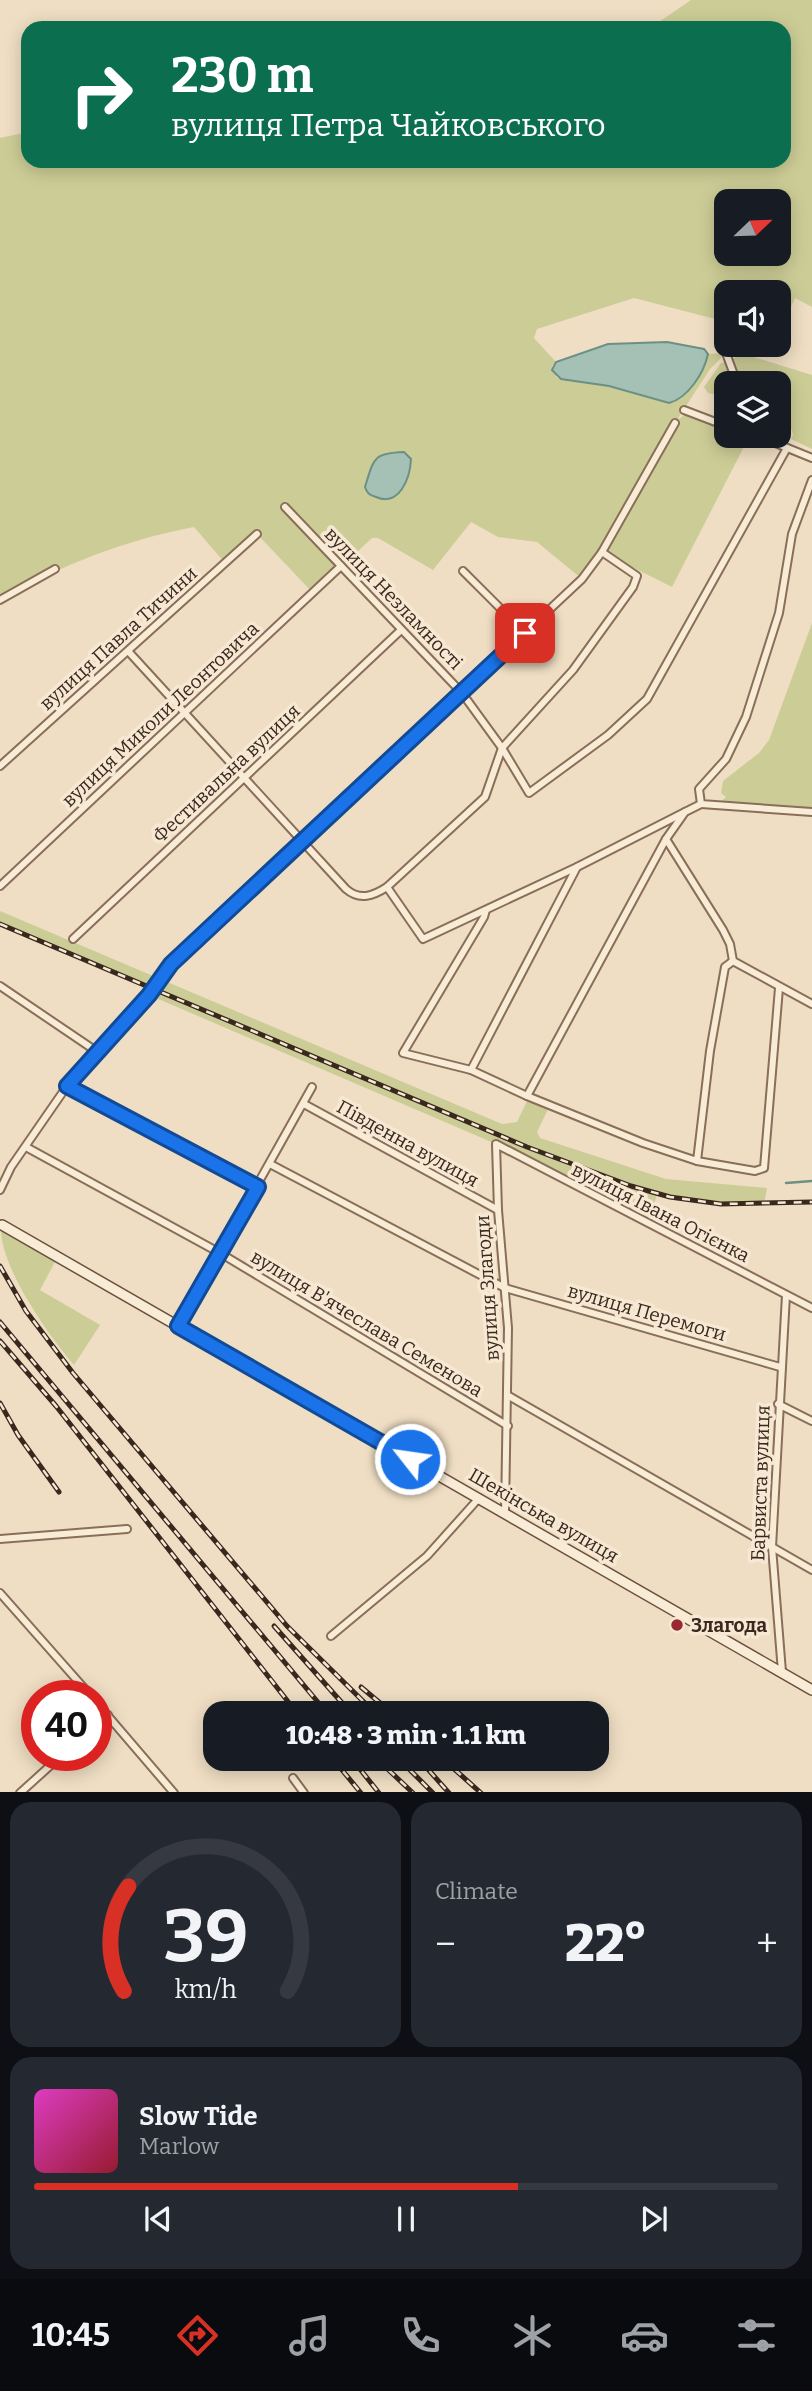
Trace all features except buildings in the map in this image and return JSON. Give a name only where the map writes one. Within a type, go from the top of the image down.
[{"type":"street","points":[[684,410],[714,421]]},
{"type":"street","points":[[0,1190],[67,1086],[149,995],[171,964],[582,579],[602,552],[675,423]]},
{"type":"street","points":[[787,448],[812,458]]},
{"type":"street","name":"вулиця Незламності","points":[[285,506],[462,693],[502,748],[529,793],[608,735],[647,699],[787,448]]},
{"type":"street","points":[[701,804],[699,789],[726,759],[746,717],[779,613],[792,534],[812,480]]},
{"type":"street","name":"вулиця Павла Тичини","points":[[0,766],[257,534]]},
{"type":"street","points":[[128,651],[353,895],[370,896],[387,887],[485,797],[502,748],[573,670],[633,587],[637,576],[602,552]]},
{"type":"street","name":"вулиця Миколи Леонтовича","points":[[0,886],[341,566]]},
{"type":"street","points":[[0,600],[55,569]]},
{"type":"street","points":[[463,571],[525,633]]},
{"type":"street","name":"Фестивальна вулиця","points":[[73,939],[401,630]]},
{"type":"street","points":[[387,887],[423,939],[577,867],[701,804],[812,812]]},
{"type":"street","points":[[527,1096],[666,839],[685,812]]},
{"type":"street","points":[[666,839],[723,930],[730,944],[733,961],[812,1004]]},
{"type":"street","points":[[471,1070],[577,867]]},
{"type":"street","points":[[486,910],[403,1052],[471,1070],[636,1141],[697,1161],[755,1171],[764,1168],[779,988]]},
{"type":"street","points":[[697,1161],[710,1051],[725,967],[733,961]]},
{"type":"street","points":[[0,986],[96,1051]]},
{"type":"street","points":[[67,1086],[258,1187]]},
{"type":"street","points":[[178,1326],[312,1087]]},
{"type":"street","name":"Південна вулиця","points":[[304,1104],[498,1210]]},
{"type":"street","name":"вулиця Злагоди","points":[[496,1144],[509,1396],[505,1513]]},
{"type":"street","name":"вулиця Івана Огієнка","points":[[496,1144],[812,1308]]},
{"type":"street","name":"вулиця В'ячеслава Семенова","points":[[26,1147],[220,1253],[508,1426]]},
{"type":"street","name":"вулиця Перемоги","points":[[270,1164],[505,1288],[780,1367]]},
{"type":"street","name":"Шекінська вулиця","points":[[1,1223],[812,1690]]},
{"type":"street","name":"Барвиста вулиця","points":[[782,1672],[772,1547],[786,1295]]},
{"type":"street","points":[[509,1396],[812,1570]]},
{"type":"street","points":[[778,1404],[812,1421]]},
{"type":"street","points":[[331,1636],[427,1556],[479,1498]]},
{"type":"street","points":[[0,1539],[127,1529]]},
{"type":"street","points":[[0,1593],[77,1680]]},
{"type":"street","points":[[112,1720],[173,1792]]},
{"type":"street","points":[[21,1792],[44,1771]]},
{"type":"street","points":[[293,1778],[303,1792]]},
{"type":"green space","points":[[691,0],[812,0],[812,307],[795,298],[791,307],[791,280],[714,280],[714,319],[634,298],[537,329],[534,338],[556,362],[552,366],[557,378],[609,386],[669,403],[681,398],[706,364],[708,354],[722,357],[710,369],[677,420],[686,414],[714,424],[714,448],[743,448],[672,587],[602,552],[582,579],[537,542],[498,537],[471,522],[433,570],[378,538],[372,538],[313,593],[257,534],[225,563],[194,527],[142,539],[94,555],[47,575],[0,600],[0,138],[21,134],[21,168],[791,168],[791,21],[660,21]]},
{"type":"green space","points":[[754,357],[812,375],[812,449],[791,439],[791,371],[738,371],[733,359]]},
{"type":"green space","points":[[725,362],[729,371],[715,371]]},
{"type":"green space","points":[[714,373],[714,394],[708,393],[704,387]]},
{"type":"green space","points":[[812,623],[812,812],[717,805],[726,797],[721,793],[723,781],[759,753],[769,740]]},
{"type":"green space","points":[[0,911],[502,1124],[517,1122],[529,1097],[550,1105],[537,1132],[540,1138],[666,1179],[767,1188],[764,1204],[707,1203],[657,1194],[654,1205],[637,1202],[631,1214],[496,1144],[149,995],[153,988],[0,923]]},
{"type":"green space","points":[[1,1228],[56,1260],[40,1290],[100,1325],[74,1365],[52,1337],[17,1281],[8,1262]]},
{"type":"shaded area","points":[[667,342],[704,349],[708,354],[694,384],[683,396],[669,403],[609,386],[561,379],[552,370],[556,362],[608,344]]},
{"type":"shaded area","points":[[404,452],[411,459],[406,482],[397,495],[384,499],[369,494],[365,487],[376,459],[386,454]]},
{"type":"waterway","points":[[786,1183],[812,1181]]},
{"type":"railway","points":[[0,924],[527,1147],[631,1186],[670,1197],[721,1204],[812,1202]]},
{"type":"railway","points":[[0,1266],[26,1311],[73,1373],[287,1626],[363,1701]]},
{"type":"railway","points":[[0,1322],[317,1701]]},
{"type":"railway","points":[[0,1341],[56,1406],[288,1701]]},
{"type":"railway","points":[[0,1403],[18,1435],[59,1492]]},
{"type":"railway","points":[[274,1626],[340,1701]]},
{"type":"railway","points":[[361,1687],[378,1701]]},
{"type":"railway","points":[[343,1771],[360,1792]]},
{"type":"railway","points":[[362,1771],[378,1792]]},
{"type":"railway","points":[[390,1771],[412,1792]]},
{"type":"railway","points":[[411,1771],[432,1792]]},
{"type":"railway","points":[[430,1771],[448,1792]]},
{"type":"railway","points":[[456,1771],[480,1792]]},
{"type":"place","name":"Злагода","points":[[677,1625]]},
{"type":"route","points":[[410,1459],[178,1326],[258,1187],[67,1086],[149,995],[171,964],[525,633]]}]
